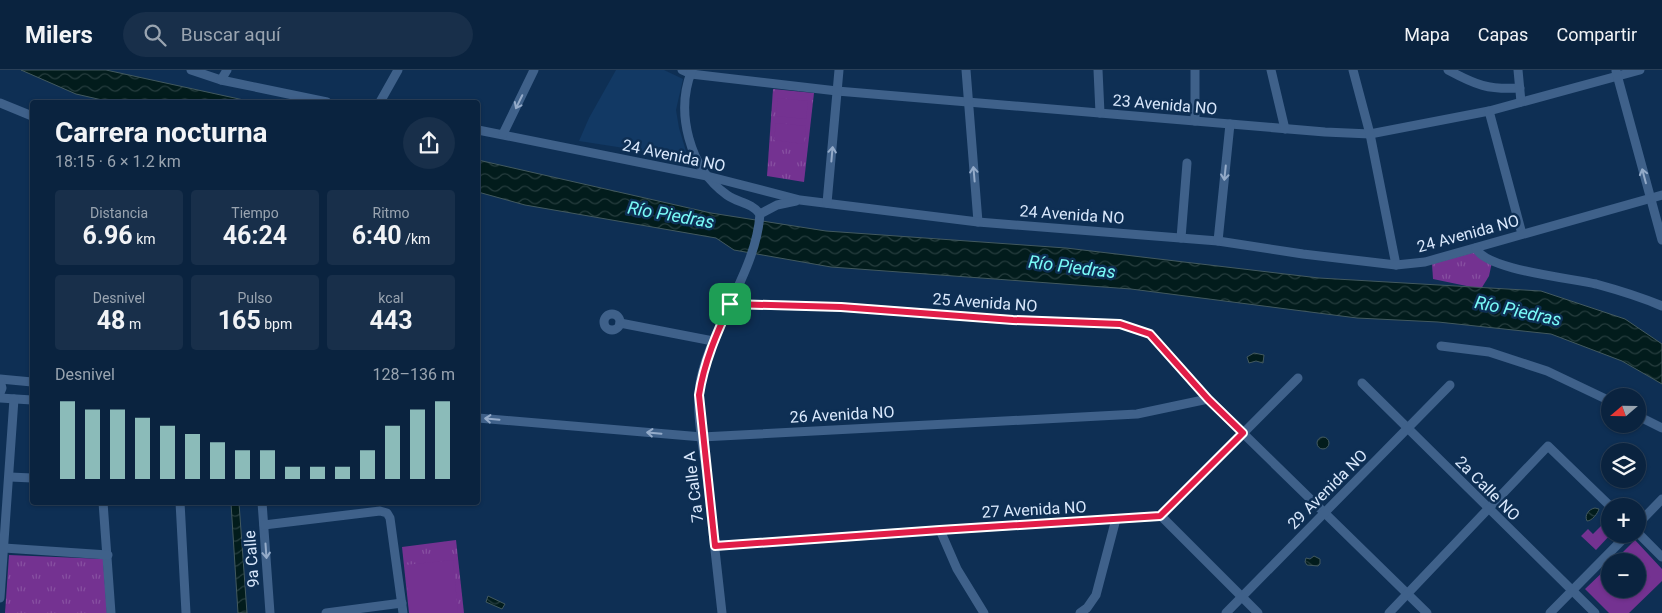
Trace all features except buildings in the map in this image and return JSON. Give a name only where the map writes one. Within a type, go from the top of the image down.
[{"type":"street","points":[[190,70],[221,80],[317,100]]},
{"type":"street","points":[[221,80],[226,70]]},
{"type":"street","points":[[381,100],[398,70]]},
{"type":"street","points":[[503,134],[534,70]]},
{"type":"street","points":[[827,203],[839,70]]},
{"type":"street","points":[[966,70],[978,222]]},
{"type":"street","points":[[1098,70],[1100,113]]},
{"type":"street","points":[[1195,70],[1195,121]]},
{"type":"street","points":[[1271,70],[1285,129]]},
{"type":"street","points":[[1353,70],[1370,134],[1396,265]]},
{"type":"street","points":[[1448,70],[1485,87],[1498,89],[1520,88]]},
{"type":"street","points":[[1518,70],[1521,102]]},
{"type":"street","name":"23 Avenida NO","points":[[688,71],[837,91],[1285,129],[1370,134],[1489,111],[1616,73],[1640,70]]},
{"type":"street","points":[[688,71],[684,105],[686,130],[694,152],[707,176],[728,196],[750,204],[760,216],[777,205],[800,200]]},
{"type":"street","points":[[1616,73],[1662,240]]},
{"type":"street","points":[[0,103],[30,115]]},
{"type":"street","points":[[1489,111],[1522,234]]},
{"type":"street","points":[[1218,241],[1230,124]]},
{"type":"street","name":"24 Avenida NO","points":[[480,130],[707,176],[800,200],[978,222],[1218,241],[1303,254],[1396,265],[1425,262],[1662,195]]},
{"type":"street","points":[[1181,238],[1187,164]]},
{"type":"street","name":"7a Calle A","points":[[722,613],[699,395],[702,377],[713,342],[750,256],[760,216]]},
{"type":"street","points":[[1476,248],[1480,255],[1510,268],[1596,284],[1662,306]]},
{"type":"street","name":"25 Avenida NO","points":[[730,304],[841,307],[1013,320],[1120,324],[1150,334],[1208,399],[1427,613]]},
{"type":"street","points":[[620,323],[713,342]]},
{"type":"street","points":[[1441,346],[1489,352],[1546,371],[1601,397]]},
{"type":"street","points":[[1258,613],[1160,516],[1298,378]]},
{"type":"street","points":[[0,393],[2,388],[0,379],[30,382]]},
{"type":"street","name":"2a Calle NO","points":[[1362,383],[1594,613]]},
{"type":"street","name":"29 Avenida NO","points":[[1226,613],[1450,385]]},
{"type":"street","points":[[0,398],[30,400]]},
{"type":"street","points":[[0,598],[14,399]]},
{"type":"street","name":"26 Avenida NO","points":[[480,418],[702,437],[1137,414],[1208,399]]},
{"type":"street","points":[[1646,420],[1662,428]]},
{"type":"street","points":[[1389,613],[1548,446],[1602,498]]},
{"type":"street","points":[[10,477],[30,478]]},
{"type":"street","points":[[1646,516],[1662,499]]},
{"type":"street","points":[[103,505],[111,613]]},
{"type":"street","points":[[180,505],[186,613]]},
{"type":"street","name":"9a Calle","points":[[262,505],[270,613]]},
{"type":"street","points":[[264,526],[380,511],[386,513],[390,518],[403,613]]},
{"type":"street","name":"27 Avenida NO","points":[[715,546],[1160,516]]},
{"type":"street","points":[[1080,613],[1092,602],[1096,595],[1116,519]]},
{"type":"street","points":[[940,530],[956,569],[984,613]]},
{"type":"street","points":[[1646,541],[1662,556]]},
{"type":"street","points":[[1550,613],[1619,543]]},
{"type":"street","points":[[4,548],[108,555]]},
{"type":"street","points":[[326,613],[402,603]]},
{"type":"shaded area","points":[[616,70],[664,70],[683,79],[676,110],[688,158],[579,141],[589,118]]},
{"type":"green space","points":[[773,89],[814,93],[804,182],[767,176]]},
{"type":"green space","points":[[778,98],[808,101],[806,119],[776,116]]},
{"type":"green space","points":[[776,123],[806,126],[804,144],[774,140]]},
{"type":"green space","points":[[1475,252],[1492,262],[1489,276],[1481,289],[1433,279],[1432,264]]},
{"type":"green space","points":[[1601,526],[1601,543],[1603,543],[1596,550],[1581,536],[1588,529],[1593,534]]},
{"type":"green space","points":[[456,540],[464,613],[409,613],[402,547]]},
{"type":"green space","points":[[1632,543],[1638,543],[1662,569],[1662,581],[1646,597],[1646,553],[1622,553]]},
{"type":"green space","points":[[9,555],[103,559],[107,613],[5,613]]},
{"type":"green space","points":[[453,560],[458,613],[410,613],[405,565]]},
{"type":"green space","points":[[1601,574],[1601,598],[1644,598],[1629,613],[1609,613],[1585,589]]},
{"type":"water","points":[[21,70],[106,70],[244,100],[102,100],[76,94]]},
{"type":"water","name":"Río Piedras","points":[[480,160],[711,213],[826,231],[1066,248],[1319,278],[1541,291],[1625,319],[1662,344],[1662,384],[1622,361],[1551,334],[1438,322],[1357,318],[1131,289],[831,267],[734,250],[716,238],[525,205],[480,193]]},
{"type":"water","points":[[1254,353],[1264,355],[1263,363],[1256,361],[1249,363],[1247,357]]},
{"type":"water","points":[[1323,437],[1329,443],[1323,449],[1317,443]]},
{"type":"water","points":[[231,505],[239,505],[247,613],[238,613]]},
{"type":"water","points":[[1595,508],[1599,509],[1597,513],[1587,521],[1588,513]]},
{"type":"water","points":[[1314,556],[1320,559],[1320,564],[1318,566],[1307,565],[1305,562],[1306,558],[1310,559]]},
{"type":"water","points":[[488,596],[505,604],[502,609],[486,602]]},
{"type":"route","points":[[730,304],[841,307],[1013,320],[1120,324],[1150,334],[1208,399],[1243,433],[1160,516],[715,546],[699,395],[702,377],[713,342],[730,304]]}]
